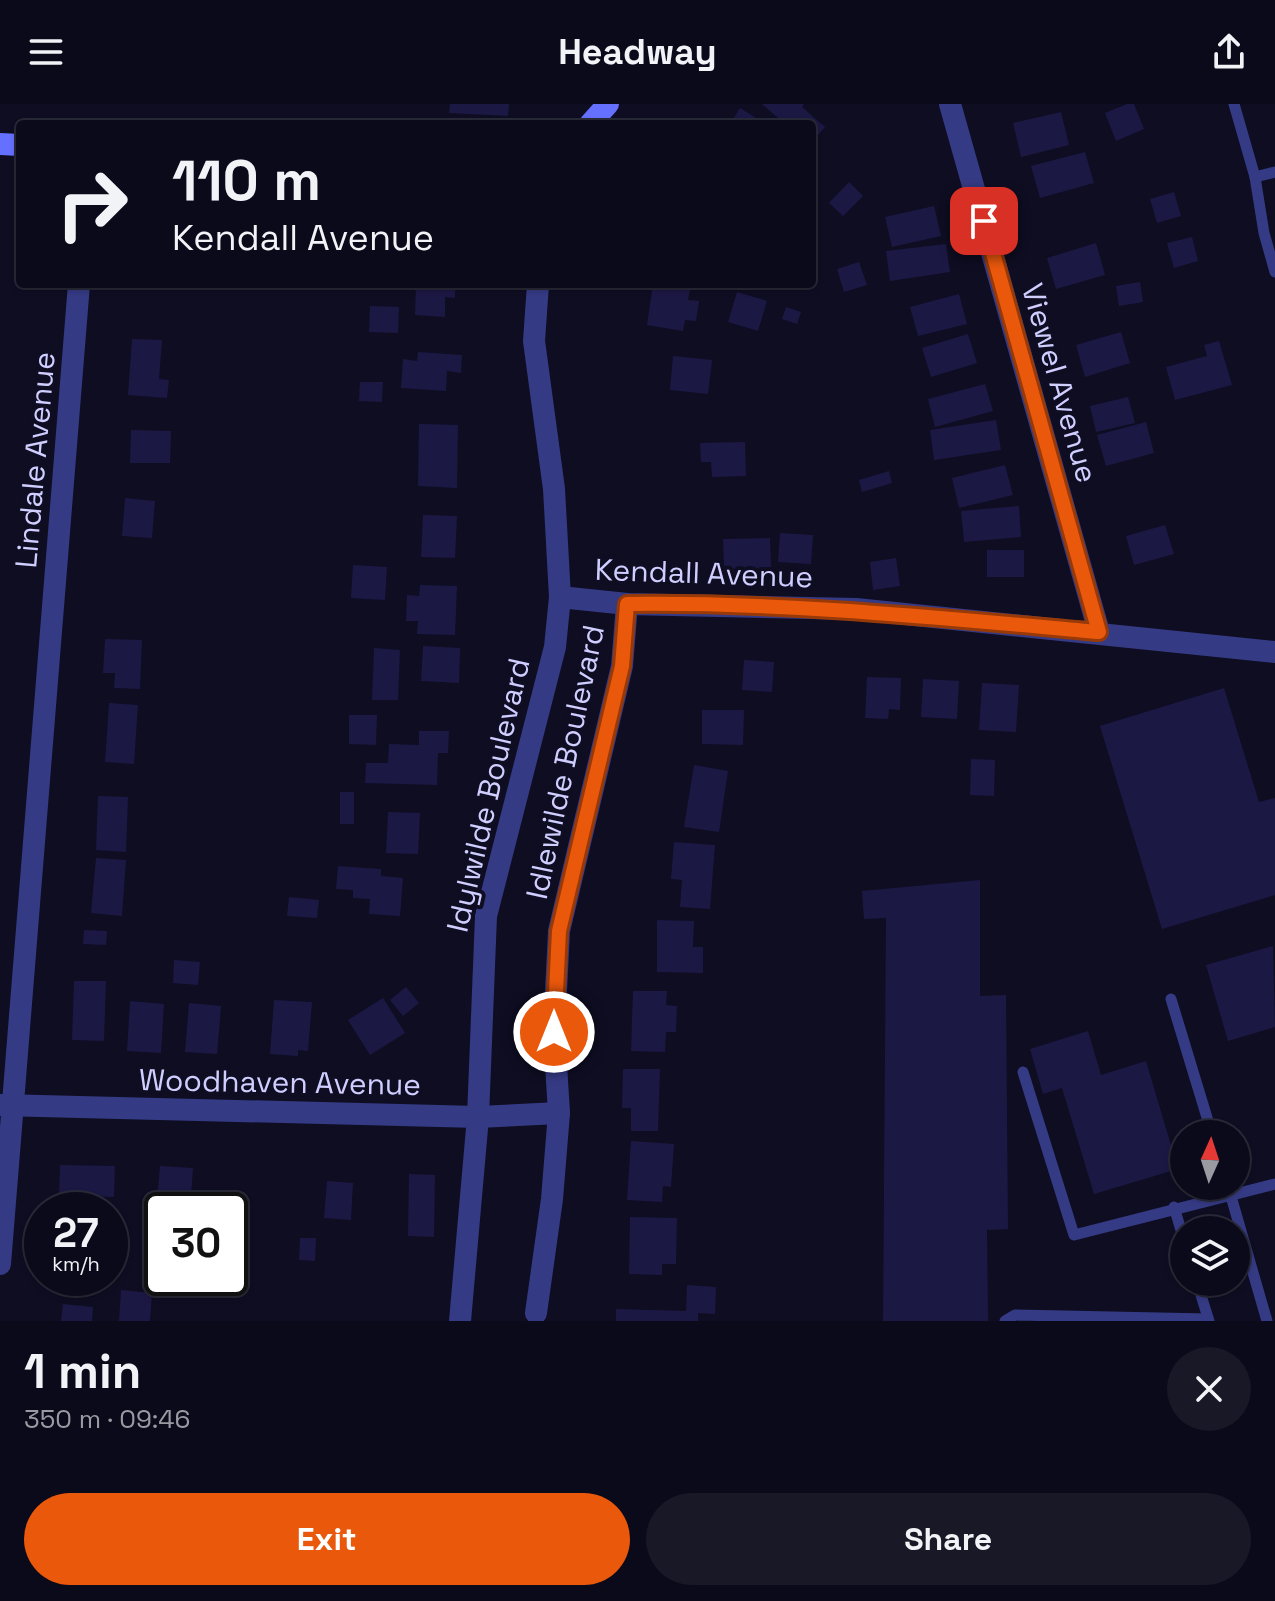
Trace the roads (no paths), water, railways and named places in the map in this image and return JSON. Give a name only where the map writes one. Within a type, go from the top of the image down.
[{"type":"main road","points":[[594,120],[608,104]]},
{"type":"street","name":"Viewel Avenue","points":[[950,104],[1099,632]]},
{"type":"street","name":"Lindale Avenue","points":[[0,1264],[7,1106],[79,288]]},
{"type":"street","name":"Idylwilde Boulevard","points":[[460,1321],[478,1117],[482,949],[486,916],[555,647],[560,597],[554,489],[534,341],[538,288]]},
{"type":"street","name":"Kendall Avenue","points":[[560,597],[627,604],[721,603],[856,609],[1275,652]]},
{"type":"street","name":"Idlewilde Boulevard","points":[[536,1313],[552,1199],[559,1113],[554,1032],[559,931],[622,666],[627,604]]},
{"type":"street","name":"Woodhaven Avenue","points":[[7,1106],[478,1117],[559,1113]]},
{"type":"lane","points":[[1234,104],[1255,177],[1264,233],[1275,272]]},
{"type":"lane","points":[[1255,177],[1275,172]]},
{"type":"lane","points":[[1171,999],[1208,1120]]},
{"type":"lane","points":[[1023,1072],[1074,1235],[1197,1200]]},
{"type":"lane","points":[[1250,1187],[1275,1184]]},
{"type":"lane","points":[[1233,1200],[1267,1321]]},
{"type":"lane","points":[[1174,1207],[1177,1216]]},
{"type":"lane","points":[[1005,1321],[1015,1315],[1208,1320],[1201,1296]]}]
